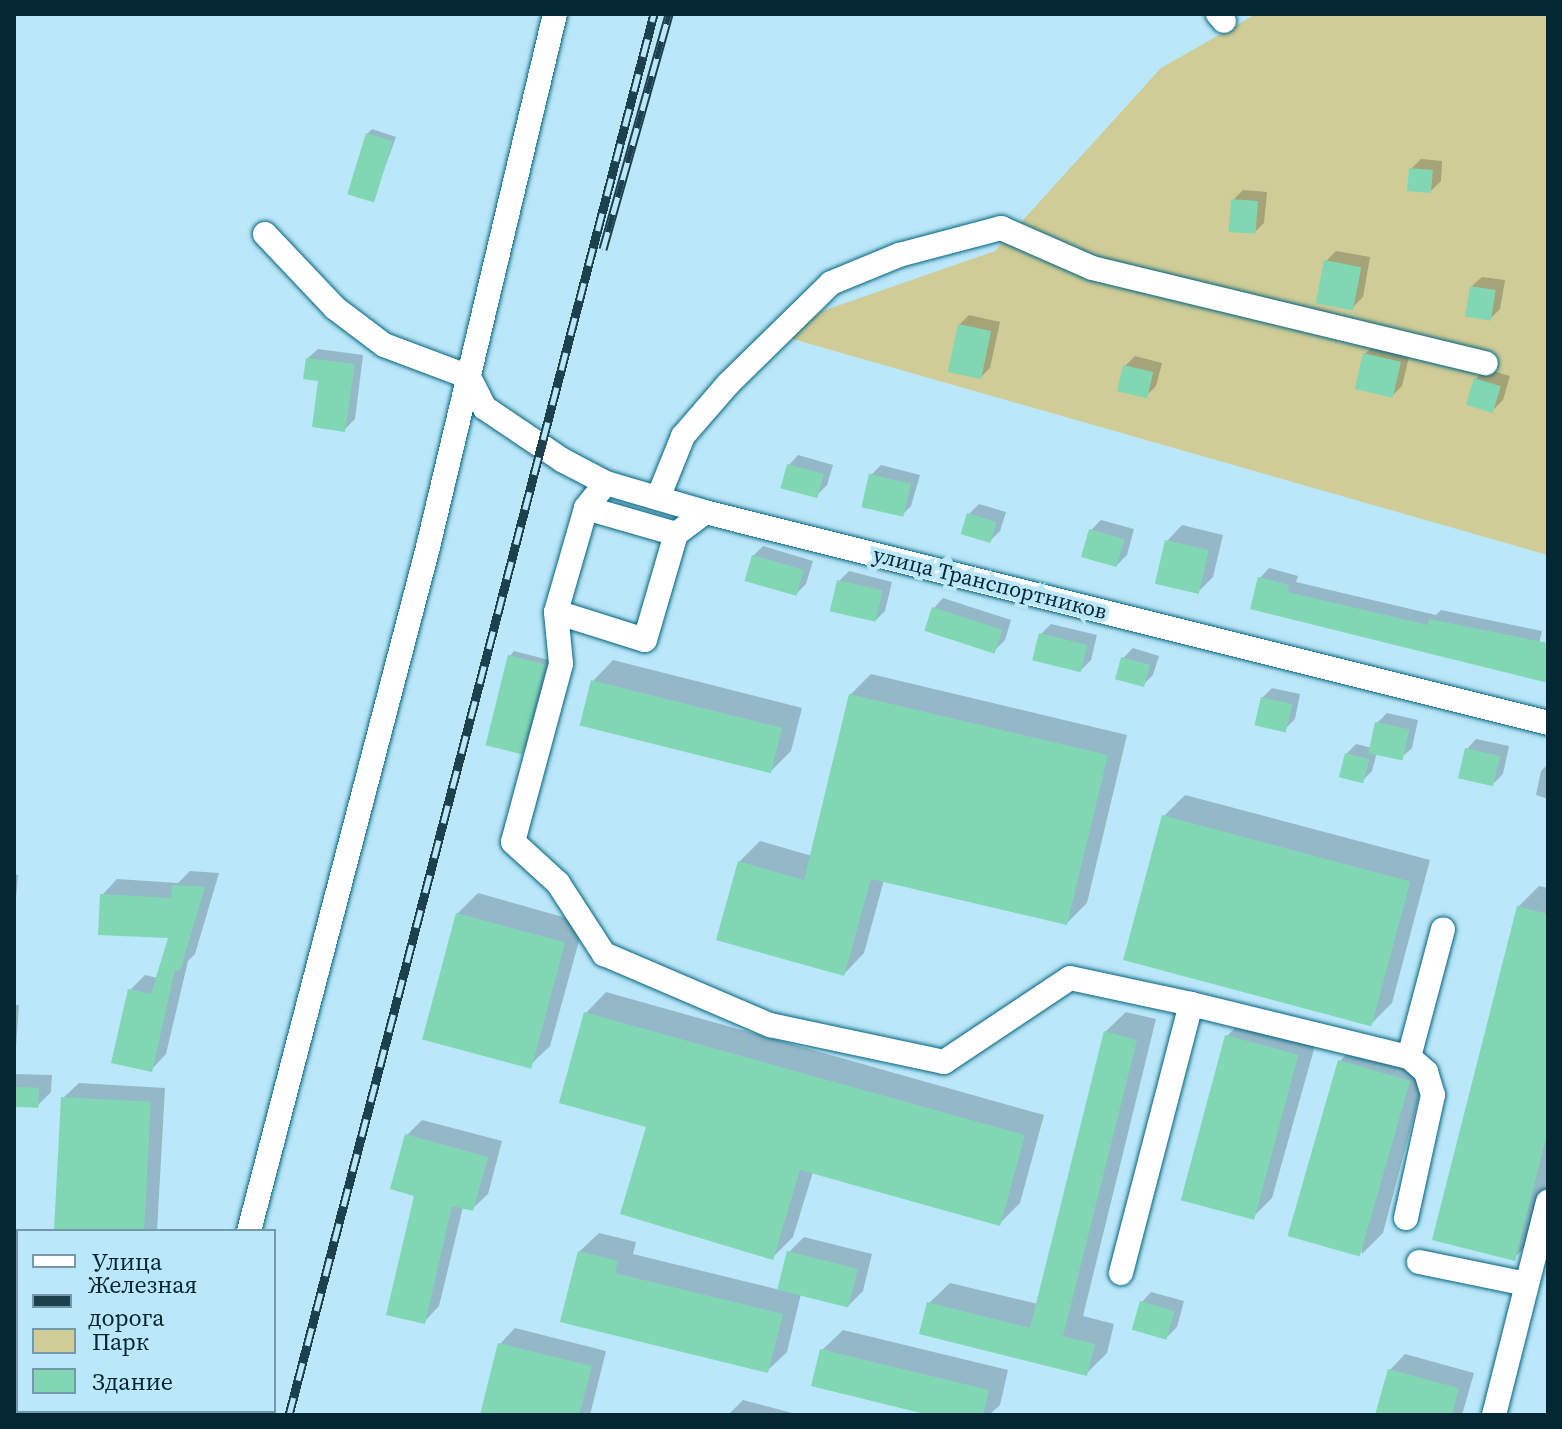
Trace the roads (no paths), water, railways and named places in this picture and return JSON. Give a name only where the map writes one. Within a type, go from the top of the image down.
[{"type":"street","points":[[250,1229],[469,377],[555,14]]},
{"type":"street","points":[[658,498],[683,436],[728,384],[831,283],[899,255],[1001,228],[1092,268],[1486,363]]},
{"type":"street","points":[[265,234],[335,308],[384,345],[469,377]]},
{"type":"street","name":"улица Транспортников","points":[[469,377],[485,408],[562,460],[606,483],[705,512],[1548,723]]},
{"type":"street","points":[[606,483],[586,508],[556,612],[561,664],[513,842],[558,883],[604,954],[770,1025],[944,1062],[1070,978],[1409,1057],[1426,1072],[1433,1095],[1406,1218]]},
{"type":"street","points":[[586,508],[676,534]]},
{"type":"street","points":[[556,612],[645,640],[676,534],[705,512]]},
{"type":"street","points":[[1409,1057],[1443,929]]},
{"type":"street","points":[[1121,1273],[1191,1004]]},
{"type":"street","points":[[1494,1415],[1548,1202]]},
{"type":"street","points":[[1419,1262],[1526,1284]]},
{"type":"railway","points":[[289,1415],[654,14]]},
{"type":"railway","points":[[603,249],[669,14]]}]
